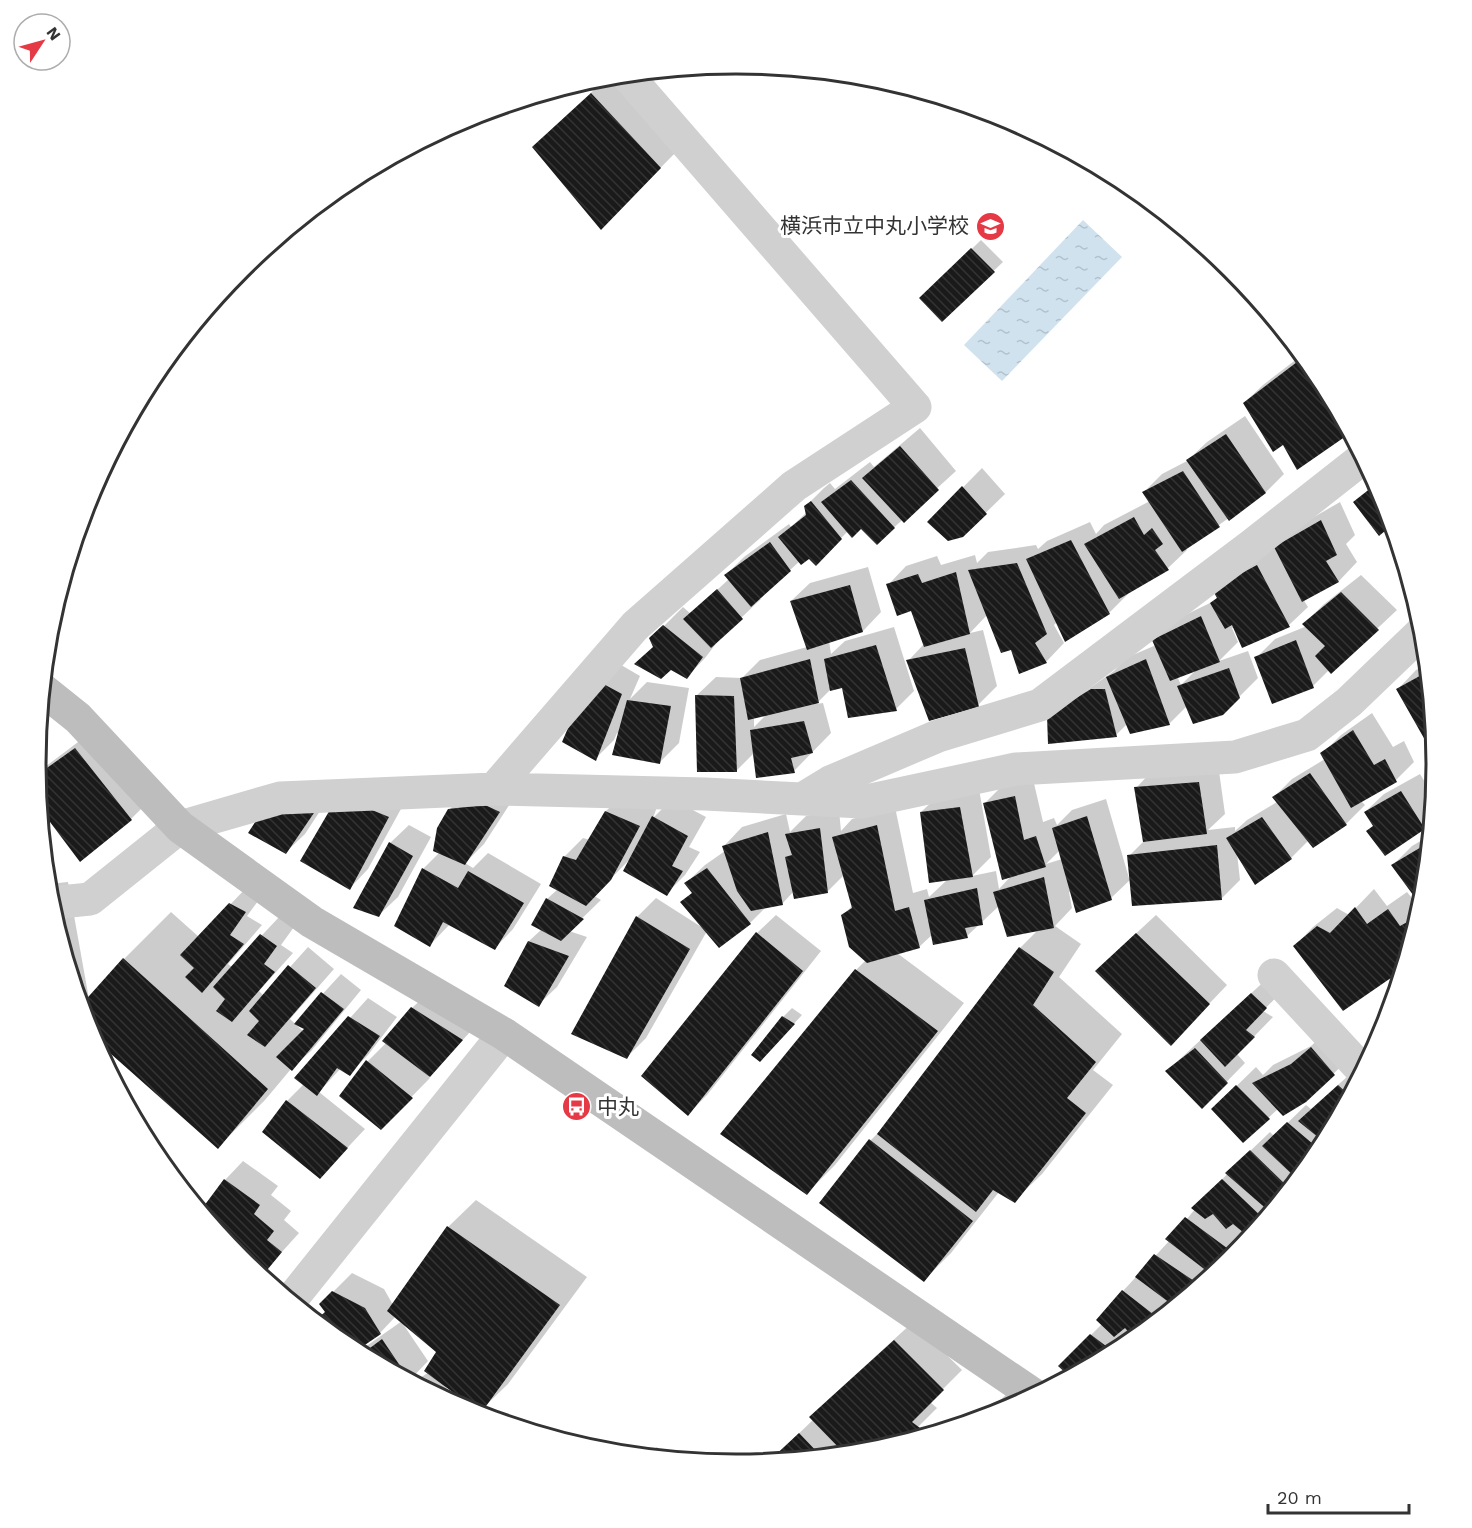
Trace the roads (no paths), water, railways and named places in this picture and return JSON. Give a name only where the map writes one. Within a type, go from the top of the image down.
[{"type":"street","points":[[494,789],[635,626],[794,486],[915,407],[633,82]]},
{"type":"street","points":[[802,799],[830,782],[938,736],[1040,705],[1356,463]]},
{"type":"street","points":[[61,902],[90,899],[180,827],[280,798],[494,789],[862,802],[1016,769],[1235,757],[1306,735],[1349,702],[1414,640]]},
{"type":"street","points":[[50,696],[78,718],[180,827],[312,922],[504,1034],[1025,1389]]},
{"type":"street","points":[[1274,975],[1356,1064]]},
{"type":"street","points":[[296,1294],[504,1034]]},
{"type":"water","points":[[1083,220],[1122,257],[1002,381],[964,345]]},
{"type":"place","name":"横浜市立中丸小学校","points":[[990,226]]},
{"type":"place","name":"中丸","points":[[576,1107]]}]
